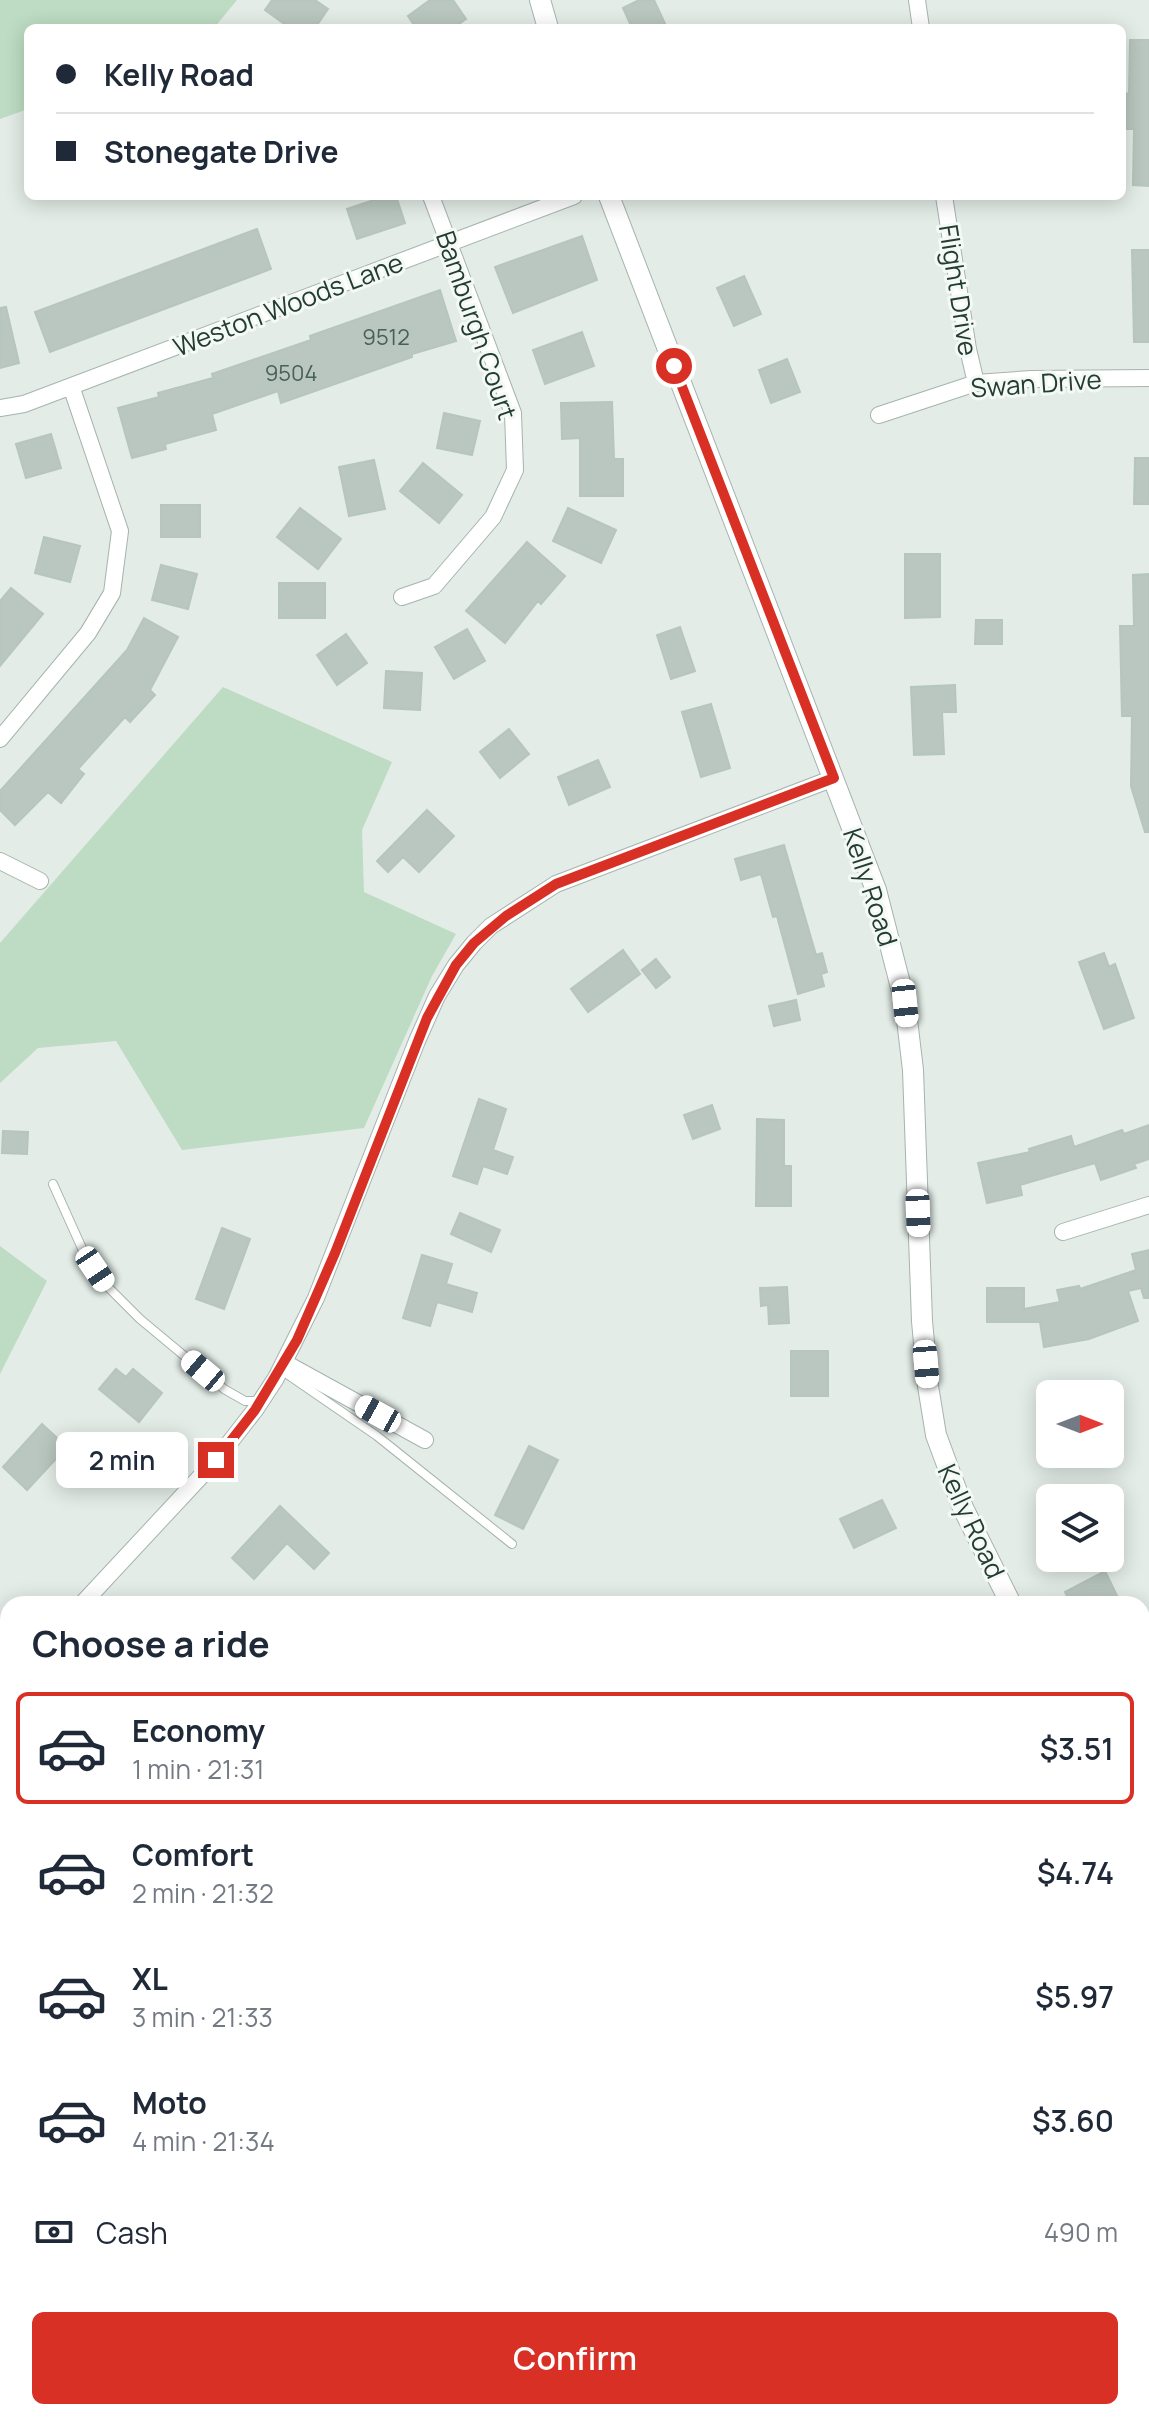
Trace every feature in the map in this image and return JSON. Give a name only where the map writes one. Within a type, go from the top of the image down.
[{"type":"street","points":[[540,0],[547,24]]},
{"type":"street","points":[[917,0],[920,24]]},
{"type":"street","name":"Bamburgh Court","points":[[402,597],[434,586],[493,517],[515,470],[513,413],[433,200]]},
{"type":"street","name":"Weston Woods Lane","points":[[0,408],[24,404],[563,200]]},
{"type":"street","name":"Kelly Road","points":[[611,200],[876,890],[905,1003],[916,1127],[922,1321],[936,1435],[963,1508],[1007,1596]]},
{"type":"street","name":"Flight Drive","points":[[945,200],[976,383]]},
{"type":"street","name":"Swan Drive","points":[[879,415],[976,383],[1031,379],[1149,378]]},
{"type":"street","points":[[0,739],[88,633],[112,593],[120,531],[71,386]]},
{"type":"street","points":[[89,1596],[216,1460],[283,1366],[328,1270],[427,1018],[456,965],[474,943],[491,926],[556,884],[834,778]]},
{"type":"street","points":[[0,861],[40,881]]},
{"type":"street","points":[[1063,1232],[1149,1205]]},
{"type":"street","points":[[283,1366],[425,1440]]},
{"type":"lane","points":[[53,1184],[85,1255],[104,1283],[140,1319],[224,1389],[245,1401],[261,1401]]},
{"type":"lane","points":[[283,1366],[377,1436],[512,1544]]},
{"type":"green space","points":[[0,0],[237,0],[217,24],[24,24],[24,110],[0,119]]},
{"type":"green space","points":[[223,687],[392,762],[362,830],[364,892],[456,934],[432,976],[364,1128],[182,1150],[116,1041],[38,1048],[0,1083],[0,943]]},
{"type":"green space","points":[[0,1246],[47,1281],[0,1374]]},
{"type":"building","points":[[272,0],[315,0],[328,9],[318,24],[284,24],[265,10]]},
{"type":"building","points":[[430,0],[453,0],[466,19],[459,24],[413,24],[408,16]]},
{"type":"building","points":[[639,0],[654,0],[665,24],[630,24],[623,8]]},
{"type":"building","points":[[1130,40],[1149,40],[1149,186],[1133,185],[1134,129],[1126,129],[1126,94],[1129,94]]},
{"type":"building","points":[[374,200],[397,200],[405,223],[357,239],[347,209]]},
{"type":"building","points":[[257,229],[271,269],[50,352],[35,312]]},
{"type":"building","points":[[582,236],[597,280],[513,313],[495,267]]},
{"type":"building","points":[[1132,250],[1149,250],[1149,342],[1134,342]]},
{"type":"building","points":[[744,276],[761,314],[734,326],[717,288]]},
{"type":"building","points":[[440,290],[456,341],[412,354],[412,357],[281,403],[278,391],[212,414],[216,430],[165,444],[166,449],[132,458],[118,408],[213,378],[212,374],[311,340],[310,336]]},
{"type":"building","points":[[6,307],[19,363],[0,368],[0,308]]},
{"type":"building","points":[[582,332],[594,366],[545,384],[533,350]]},
{"type":"building","points":[[787,359],[800,392],[771,403],[759,370]]},
{"type":"building","points":[[612,402],[614,459],[623,459],[623,496],[580,496],[580,438],[562,439],[561,403]]},
{"type":"building","points":[[444,413],[480,421],[472,455],[437,448]]},
{"type":"building","points":[[51,434],[61,468],[26,478],[16,444]]},
{"type":"building","points":[[1135,458],[1149,458],[1149,504],[1134,504]]},
{"type":"building","points":[[374,460],[385,509],[349,516],[339,467]]},
{"type":"building","points":[[423,463],[462,495],[439,523],[400,491]]},
{"type":"building","points":[[161,505],[200,505],[200,537],[161,537]]},
{"type":"building","points":[[300,508],[341,539],[318,569],[277,537]]},
{"type":"building","points":[[568,508],[616,530],[601,563],[553,541]]},
{"type":"building","points":[[44,537],[80,546],[70,582],[35,573]]},
{"type":"building","points":[[527,542],[565,576],[541,604],[538,601],[505,643],[466,611]]},
{"type":"building","points":[[905,554],[940,554],[940,617],[905,618]]},
{"type":"building","points":[[161,565],[197,574],[188,609],[152,600]]},
{"type":"building","points":[[1149,574],[1149,832],[1145,832],[1131,786],[1132,716],[1122,716],[1120,626],[1134,626],[1133,575]]},
{"type":"building","points":[[279,583],[325,583],[325,618],[279,618]]},
{"type":"building","points":[[11,588],[43,614],[0,666],[0,601]]},
{"type":"building","points":[[144,618],[178,637],[150,690],[155,695],[130,722],[125,717],[78,769],[84,774],[61,803],[48,792],[15,825],[0,810],[0,791],[127,650]]},
{"type":"building","points":[[976,620],[1002,620],[1002,644],[975,644]]},
{"type":"building","points":[[680,627],[695,671],[671,679],[657,635]]},
{"type":"building","points":[[467,629],[485,661],[454,679],[435,647]]},
{"type":"building","points":[[346,634],[367,663],[337,685],[317,655]]},
{"type":"building","points":[[386,671],[422,673],[420,710],[384,708]]},
{"type":"building","points":[[955,685],[956,712],[942,712],[944,754],[914,755],[911,687]]},
{"type":"building","points":[[711,704],[730,768],[701,777],[682,712]]},
{"type":"building","points":[[509,729],[529,754],[500,778],[480,752]]},
{"type":"building","points":[[598,760],[610,787],[569,805],[558,777]]},
{"type":"building","points":[[427,810],[454,836],[419,872],[403,857],[388,872],[377,861]]},
{"type":"building","points":[[784,845],[816,955],[822,953],[827,972],[821,974],[824,986],[798,994],[777,916],[773,917],[761,874],[741,880],[735,859]]},
{"type":"building","points":[[623,950],[640,974],[588,1012],[571,989]]},
{"type":"building","points":[[1104,953],[1109,967],[1115,964],[1134,1018],[1104,1029],[1079,962]]},
{"type":"building","points":[[656,959],[670,977],[656,988],[642,970]]},
{"type":"building","points":[[796,1000],[800,1020],[774,1026],[769,1006]]},
{"type":"building","points":[[479,1099],[506,1109],[493,1150],[513,1157],[507,1174],[483,1166],[477,1184],[453,1176]]},
{"type":"building","points":[[712,1105],[720,1129],[693,1139],[684,1115]]},
{"type":"building","points":[[757,1119],[784,1120],[784,1166],[791,1166],[791,1206],[756,1206]]},
{"type":"building","points":[[1149,1125],[1149,1159],[1134,1164],[1136,1168],[1101,1180],[1095,1163],[1020,1185],[1022,1195],[987,1203],[978,1163],[1030,1152],[1029,1149],[1071,1136],[1074,1147],[1122,1130],[1124,1134]]},
{"type":"building","points":[[3,1131],[28,1132],[27,1154],[2,1153]]},
{"type":"building","points":[[460,1213],[500,1230],[491,1252],[451,1234]]},
{"type":"building","points":[[222,1228],[250,1239],[224,1309],[196,1299]]},
{"type":"building","points":[[1149,1250],[1149,1298],[1144,1298],[1141,1288],[1128,1291],[1138,1321],[1089,1339],[1044,1347],[1040,1322],[987,1322],[987,1288],[1024,1288],[1024,1309],[1060,1302],[1057,1290],[1079,1286],[1080,1289],[1136,1270],[1132,1254]]},
{"type":"building","points":[[422,1255],[452,1264],[446,1284],[477,1293],[472,1312],[437,1302],[430,1326],[403,1318]]},
{"type":"building","points":[[787,1287],[789,1323],[769,1324],[768,1305],[761,1306],[760,1288]]},
{"type":"building","points":[[791,1351],[828,1351],[828,1396],[791,1396]]},
{"type":"building","points":[[116,1369],[126,1377],[133,1369],[162,1393],[139,1422],[99,1389]]},
{"type":"building","points":[[42,1424],[67,1447],[27,1490],[3,1467]]},
{"type":"building","points":[[529,1446],[558,1460],[523,1529],[495,1515]]},
{"type":"building","points":[[882,1500],[896,1528],[854,1548],[840,1519]]},
{"type":"building","points":[[280,1506],[329,1553],[314,1569],[287,1543],[254,1579],[232,1558]]},
{"type":"building","points":[[1105,1572],[1117,1596],[1067,1596],[1065,1592]]},
{"type":"route","points":[[216,1460],[255,1410],[297,1340],[335,1253],[427,1018],[456,965],[474,943],[491,926],[556,884],[834,778],[674,366]]}]
